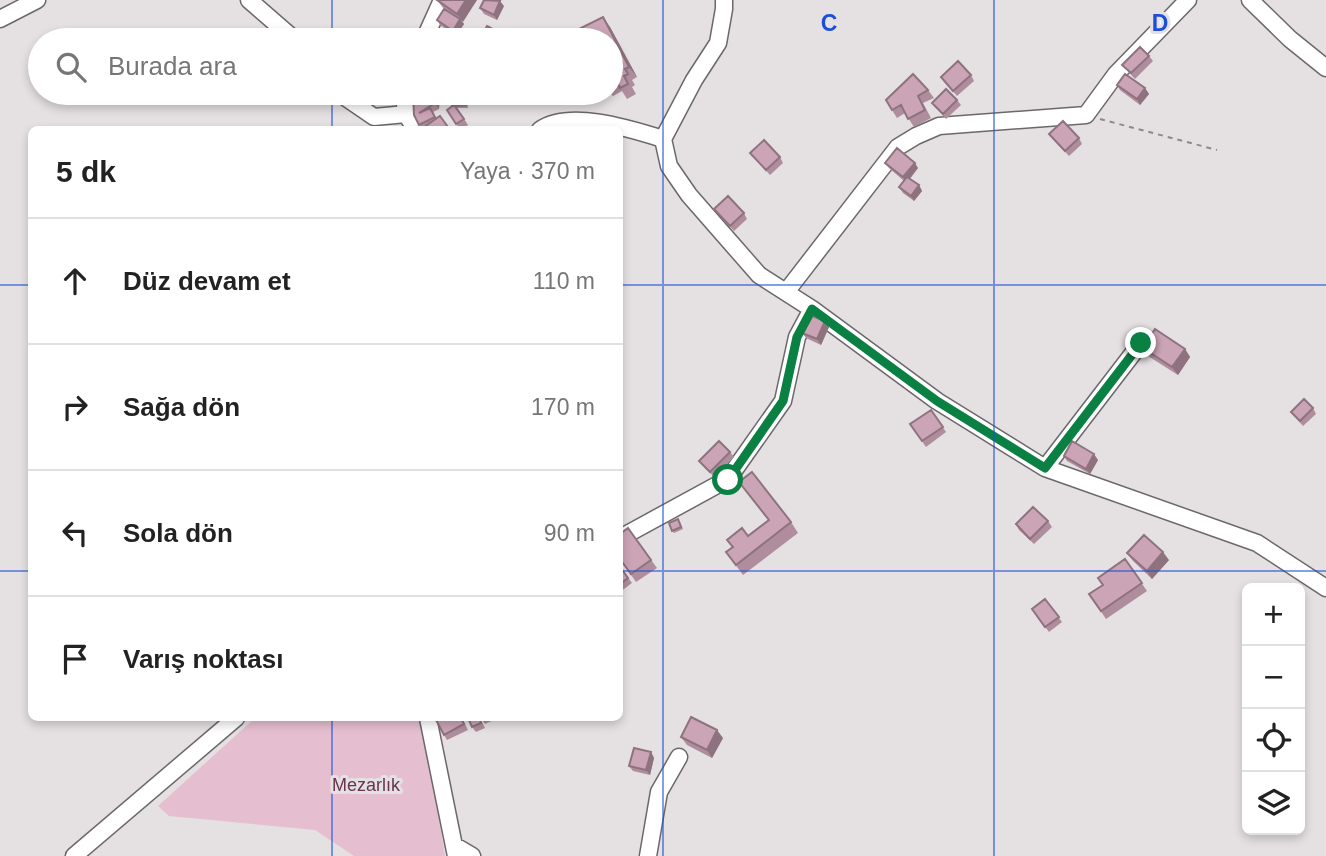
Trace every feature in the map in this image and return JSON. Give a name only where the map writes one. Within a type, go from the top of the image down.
[{"type":"street","points":[[0,19],[37,0]]},
{"type":"street","points":[[249,0],[281,28]]},
{"type":"street","points":[[429,28],[442,0]]},
{"type":"street","points":[[723,0],[718,43],[694,80],[663,139],[669,166],[689,195],[760,275],[812,309],[937,401],[1045,468],[1257,543],[1322,581]]},
{"type":"street","points":[[786,292],[898,147],[939,126],[1086,115],[1116,74],[1188,0]]},
{"type":"street","points":[[1250,0],[1290,39],[1326,68]]},
{"type":"street","points":[[356,105],[374,117],[406,114]]},
{"type":"street","points":[[405,105],[406,114],[414,126]]},
{"type":"street","points":[[545,126],[549,123],[575,121],[616,126]]},
{"type":"street","points":[[623,127],[663,139]]},
{"type":"street","points":[[623,536],[728,480],[783,401],[797,337],[812,309]]},
{"type":"street","points":[[1045,468],[1141,343]]},
{"type":"street","points":[[74,856],[232,721]]},
{"type":"street","points":[[429,721],[456,851],[472,856]]},
{"type":"street","points":[[648,856],[659,792],[679,757]]},
{"type":"path","points":[[1086,115],[1217,150]]},
{"type":"green space","name":"Mezarlık","points":[[252,721],[421,721],[445,856],[354,856],[315,830],[169,816],[158,806]]},
{"type":"building","points":[[437,0],[466,0],[457,14]]},
{"type":"building","points":[[484,0],[500,1],[494,15],[480,8]]},
{"type":"building","points":[[444,9],[460,19],[455,28],[449,28],[437,20]]},
{"type":"building","points":[[603,17],[609,28],[581,28]]},
{"type":"building","points":[[1140,47],[1149,56],[1131,73],[1122,65]]},
{"type":"building","points":[[623,55],[629,67],[625,69],[628,74],[624,76],[628,84],[623,86]]},
{"type":"building","points":[[958,61],[971,75],[953,91],[941,77]]},
{"type":"building","points":[[913,74],[928,90],[918,96],[925,110],[908,119],[901,105],[892,110],[886,100]]},
{"type":"building","points":[[1125,74],[1145,88],[1137,99],[1117,85]]},
{"type":"building","points":[[946,89],[957,100],[943,114],[932,103]]},
{"type":"building","points":[[414,105],[432,105],[419,113],[430,108],[435,117],[419,125],[414,115]]},
{"type":"building","points":[[454,105],[464,119],[456,124],[447,110]]},
{"type":"building","points":[[440,116],[447,126],[426,126]]},
{"type":"building","points":[[1063,121],[1079,138],[1065,151],[1049,134]]},
{"type":"building","points":[[764,140],[780,157],[766,170],[750,153]]},
{"type":"building","points":[[897,148],[915,163],[903,177],[885,163]]},
{"type":"building","points":[[907,177],[919,185],[911,196],[899,187]]},
{"type":"building","points":[[728,196],[744,213],[730,226],[714,209]]},
{"type":"building","points":[[810,315],[825,321],[817,339],[802,333]]},
{"type":"building","points":[[1155,329],[1185,349],[1172,367],[1143,348]]},
{"type":"building","points":[[1304,399],[1313,408],[1300,421],[1291,412]]},
{"type":"building","points":[[931,410],[943,427],[922,441],[910,424]]},
{"type":"building","points":[[719,441],[730,452],[710,472],[699,461]]},
{"type":"building","points":[[1072,441],[1094,454],[1086,469],[1064,456]]},
{"type":"building","points":[[752,472],[791,522],[736,565],[726,552],[733,547],[727,540],[742,528],[748,536],[769,520],[739,482]]},
{"type":"building","points":[[1033,507],[1048,521],[1030,539],[1016,524]]},
{"type":"building","points":[[678,519],[681,527],[672,531],[669,523]]},
{"type":"building","points":[[628,528],[651,560],[631,574],[623,563],[623,532]]},
{"type":"building","points":[[1144,535],[1163,552],[1147,571],[1127,553]]},
{"type":"building","points":[[1125,559],[1142,583],[1101,611],[1089,594],[1103,585],[1098,578]]},
{"type":"building","points":[[1045,599],[1059,617],[1045,627],[1032,609]]},
{"type":"building","points":[[691,717],[717,730],[707,750],[681,737]]},
{"type":"building","points":[[437,721],[462,721],[464,724],[444,735]]},
{"type":"building","points":[[469,721],[480,721],[481,723],[472,727]]},
{"type":"building","points":[[634,748],[651,752],[646,770],[629,766]]},
{"type":"route","points":[[728,480],[783,401],[797,337],[812,309],[937,401],[1045,468],[1141,343]]}]
